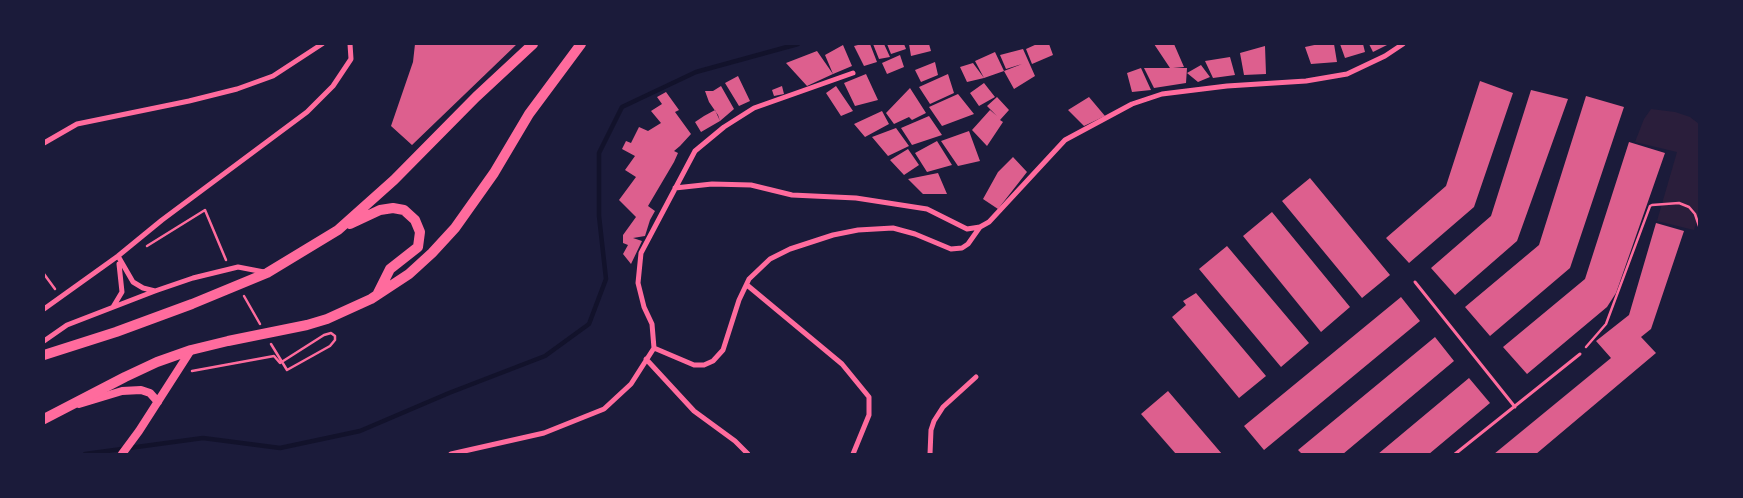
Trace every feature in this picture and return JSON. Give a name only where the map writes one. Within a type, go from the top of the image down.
[{"type":"highway","points":[[338,230],[394,180],[476,97],[533,44]]},
{"type":"highway","points":[[44,420],[125,377],[158,362],[191,350],[228,341],[307,326],[354,308],[377,296],[409,274],[455,228],[494,173],[530,114],[581,44]]},
{"type":"highway","points":[[44,355],[158,316],[267,273],[338,230],[372,213],[392,208],[404,210],[415,220],[420,232],[418,247],[390,269],[377,296]]},
{"type":"street","points":[[44,143],[77,124],[237,89],[272,76],[322,44]]},
{"type":"street","points":[[44,309],[118,256],[162,220],[307,112],[334,86],[351,59],[350,44]]},
{"type":"street","points":[[675,188],[712,184],[751,185],[792,195],[856,198],[927,209],[967,229],[980,227],[989,222],[1065,140],[1132,104],[1162,94],[1228,86],[1306,81],[1347,74],[1386,56],[1403,44]]},
{"type":"street","points":[[451,454],[544,432],[604,410],[631,384],[654,348],[652,324],[644,307],[638,283],[641,253],[695,151],[724,127],[754,108],[853,72]]},
{"type":"street","points":[[654,348],[694,365],[704,365],[713,361],[723,350],[739,300],[749,279],[770,259],[790,249],[833,235],[858,230],[894,228],[915,234],[951,249],[962,248],[968,244],[980,227]]},
{"type":"street","points":[[118,256],[133,282],[142,288],[155,291]]},
{"type":"street","points":[[113,306],[122,292],[118,256]]},
{"type":"street","points":[[44,340],[67,325],[113,306],[193,278],[238,267],[267,273]]},
{"type":"street","points":[[747,284],[842,364],[869,397],[869,415],[854,454]]},
{"type":"street","points":[[122,454],[191,350]]},
{"type":"street","points":[[646,360],[694,411],[735,441],[748,454]]},
{"type":"street","points":[[930,454],[931,430],[934,421],[943,407],[976,377]]},
{"type":"street","points":[[62,410],[122,391],[141,390],[150,393],[158,402]]},
{"type":"lane","points":[[1415,282],[1516,407]]},
{"type":"lane","points":[[1455,454],[1580,354]]},
{"type":"path","points":[[1580,354],[1606,324],[1650,206],[1679,203],[1689,207],[1695,214],[1699,226]]},
{"type":"path","points":[[141,248],[150,245],[205,210]]},
{"type":"path","points":[[44,274],[61,296]]},
{"type":"path","points":[[188,372],[274,356],[280,363],[324,334],[331,333],[335,336],[335,340],[330,346],[287,370]]},
{"type":"shaded area","points":[[1651,109],[1675,112],[1690,117],[1699,124],[1699,214],[1694,230],[1657,221],[1677,152],[1635,142],[1644,119]]},
{"type":"building","points":[[415,44],[517,44],[412,145],[391,126],[413,62]]},
{"type":"building","points":[[870,44],[877,62],[864,66],[854,46]]},
{"type":"building","points":[[873,44],[884,44],[890,57],[879,59]]},
{"type":"building","points":[[887,44],[904,44],[906,49],[891,54]]},
{"type":"building","points":[[909,44],[929,44],[931,51],[911,56]]},
{"type":"building","points":[[1037,44],[1049,44],[1053,55],[1032,64],[1026,49]]},
{"type":"building","points":[[1154,44],[1174,44],[1184,67],[1173,68],[1187,68],[1186,83],[1154,88],[1144,68],[1170,68]]},
{"type":"building","points":[[1319,44],[1334,44],[1337,62],[1311,64],[1305,47]]},
{"type":"building","points":[[1340,44],[1363,44],[1365,52],[1345,58]]},
{"type":"building","points":[[1369,44],[1389,44],[1373,52]]},
{"type":"building","points":[[843,45],[852,66],[833,74],[825,55]]},
{"type":"building","points":[[1265,46],[1266,74],[1244,75],[1240,53]]},
{"type":"building","points":[[1023,49],[1035,76],[1014,89],[1004,71],[1022,64],[1006,69],[1000,55]]},
{"type":"building","points":[[817,51],[833,74],[807,86],[786,63]]},
{"type":"building","points":[[995,52],[1004,71],[984,78],[975,61]]},
{"type":"building","points":[[900,55],[904,67],[887,74],[882,63]]},
{"type":"building","points":[[1230,57],[1235,75],[1213,78],[1205,61]]},
{"type":"building","points":[[935,62],[938,75],[921,82],[915,70]]},
{"type":"building","points":[[973,63],[984,78],[967,82],[960,67]]},
{"type":"building","points":[[1201,65],[1210,77],[1198,82],[1187,73]]},
{"type":"building","points":[[1141,68],[1151,90],[1132,92],[1127,73]]},
{"type":"building","points":[[866,74],[878,100],[855,106],[844,83]]},
{"type":"building","points":[[948,74],[954,93],[930,104],[919,87]]},
{"type":"building","points":[[738,76],[750,101],[739,106],[725,83]]},
{"type":"building","points":[[1480,81],[1513,93],[1474,207],[1409,263],[1386,238],[1446,186]]},
{"type":"building","points":[[984,83],[995,97],[979,106],[970,93]]},
{"type":"building","points":[[721,86],[734,109],[720,121],[701,132],[695,122],[715,110],[709,102],[705,91],[713,91]]},
{"type":"building","points":[[782,86],[784,94],[774,96],[772,90]]},
{"type":"building","points":[[836,86],[853,111],[841,116],[826,93]]},
{"type":"building","points":[[910,88],[926,113],[912,120],[909,117],[894,124],[886,113]]},
{"type":"building","points":[[1531,90],[1568,99],[1517,241],[1455,295],[1431,268],[1491,216]]},
{"type":"building","points":[[666,92],[679,110],[675,112],[691,134],[674,151],[678,153],[674,162],[648,206],[655,211],[645,236],[633,238],[642,241],[631,264],[623,254],[628,245],[623,243],[623,235],[636,217],[619,200],[636,177],[625,170],[635,156],[622,149],[626,141],[631,143],[639,127],[648,131],[661,123],[651,111],[662,104],[657,97]]},
{"type":"building","points":[[958,94],[974,114],[942,126],[929,107]]},
{"type":"building","points":[[1586,96],[1624,107],[1570,268],[1490,336],[1465,307],[1539,245]]},
{"type":"building","points":[[997,97],[1009,110],[1000,120],[1003,122],[987,146],[972,130],[990,110],[997,116],[987,106]]},
{"type":"building","points":[[1089,97],[1105,116],[1084,126],[1068,110]]},
{"type":"building","points":[[882,111],[889,124],[865,137],[854,124]]},
{"type":"building","points":[[929,116],[942,135],[912,145],[901,128]]},
{"type":"building","points":[[896,128],[909,146],[888,156],[872,137]]},
{"type":"building","points":[[969,131],[980,161],[958,166],[941,141]]},
{"type":"building","points":[[937,141],[952,165],[927,172],[915,153]]},
{"type":"building","points":[[1629,142],[1665,153],[1616,293],[1607,307],[1527,374],[1503,347],[1585,279]]},
{"type":"building","points":[[908,149],[919,165],[904,175],[890,160]]},
{"type":"building","points":[[1013,157],[1027,172],[998,209],[983,199],[998,172]]},
{"type":"building","points":[[938,173],[947,194],[923,194],[908,179]]},
{"type":"building","points":[[1310,178],[1390,275],[1362,298],[1282,201]]},
{"type":"building","points":[[1272,212],[1350,307],[1321,332],[1243,236]]},
{"type":"building","points":[[1656,223],[1684,231],[1651,329],[1641,337],[1656,353],[1536,454],[1494,454],[1611,358],[1596,341],[1629,315]]},
{"type":"building","points":[[1227,246],[1309,343],[1281,367],[1199,269]]},
{"type":"building","points":[[1196,293],[1266,376],[1239,398],[1172,317],[1186,305],[1183,301]]},
{"type":"building","points":[[1401,297],[1420,321],[1264,450],[1244,426]]},
{"type":"building","points":[[1435,337],[1454,361],[1343,454],[1302,454],[1298,450]]},
{"type":"building","points":[[1469,378],[1490,403],[1429,454],[1378,454]]},
{"type":"building","points":[[1168,391],[1222,454],[1176,454],[1141,414]]},
{"type":"waterway","points":[[85,454],[203,438],[280,448],[360,431],[449,393],[545,356],[589,324],[606,279],[599,216],[599,153],[622,107],[696,72],[798,44]]}]
